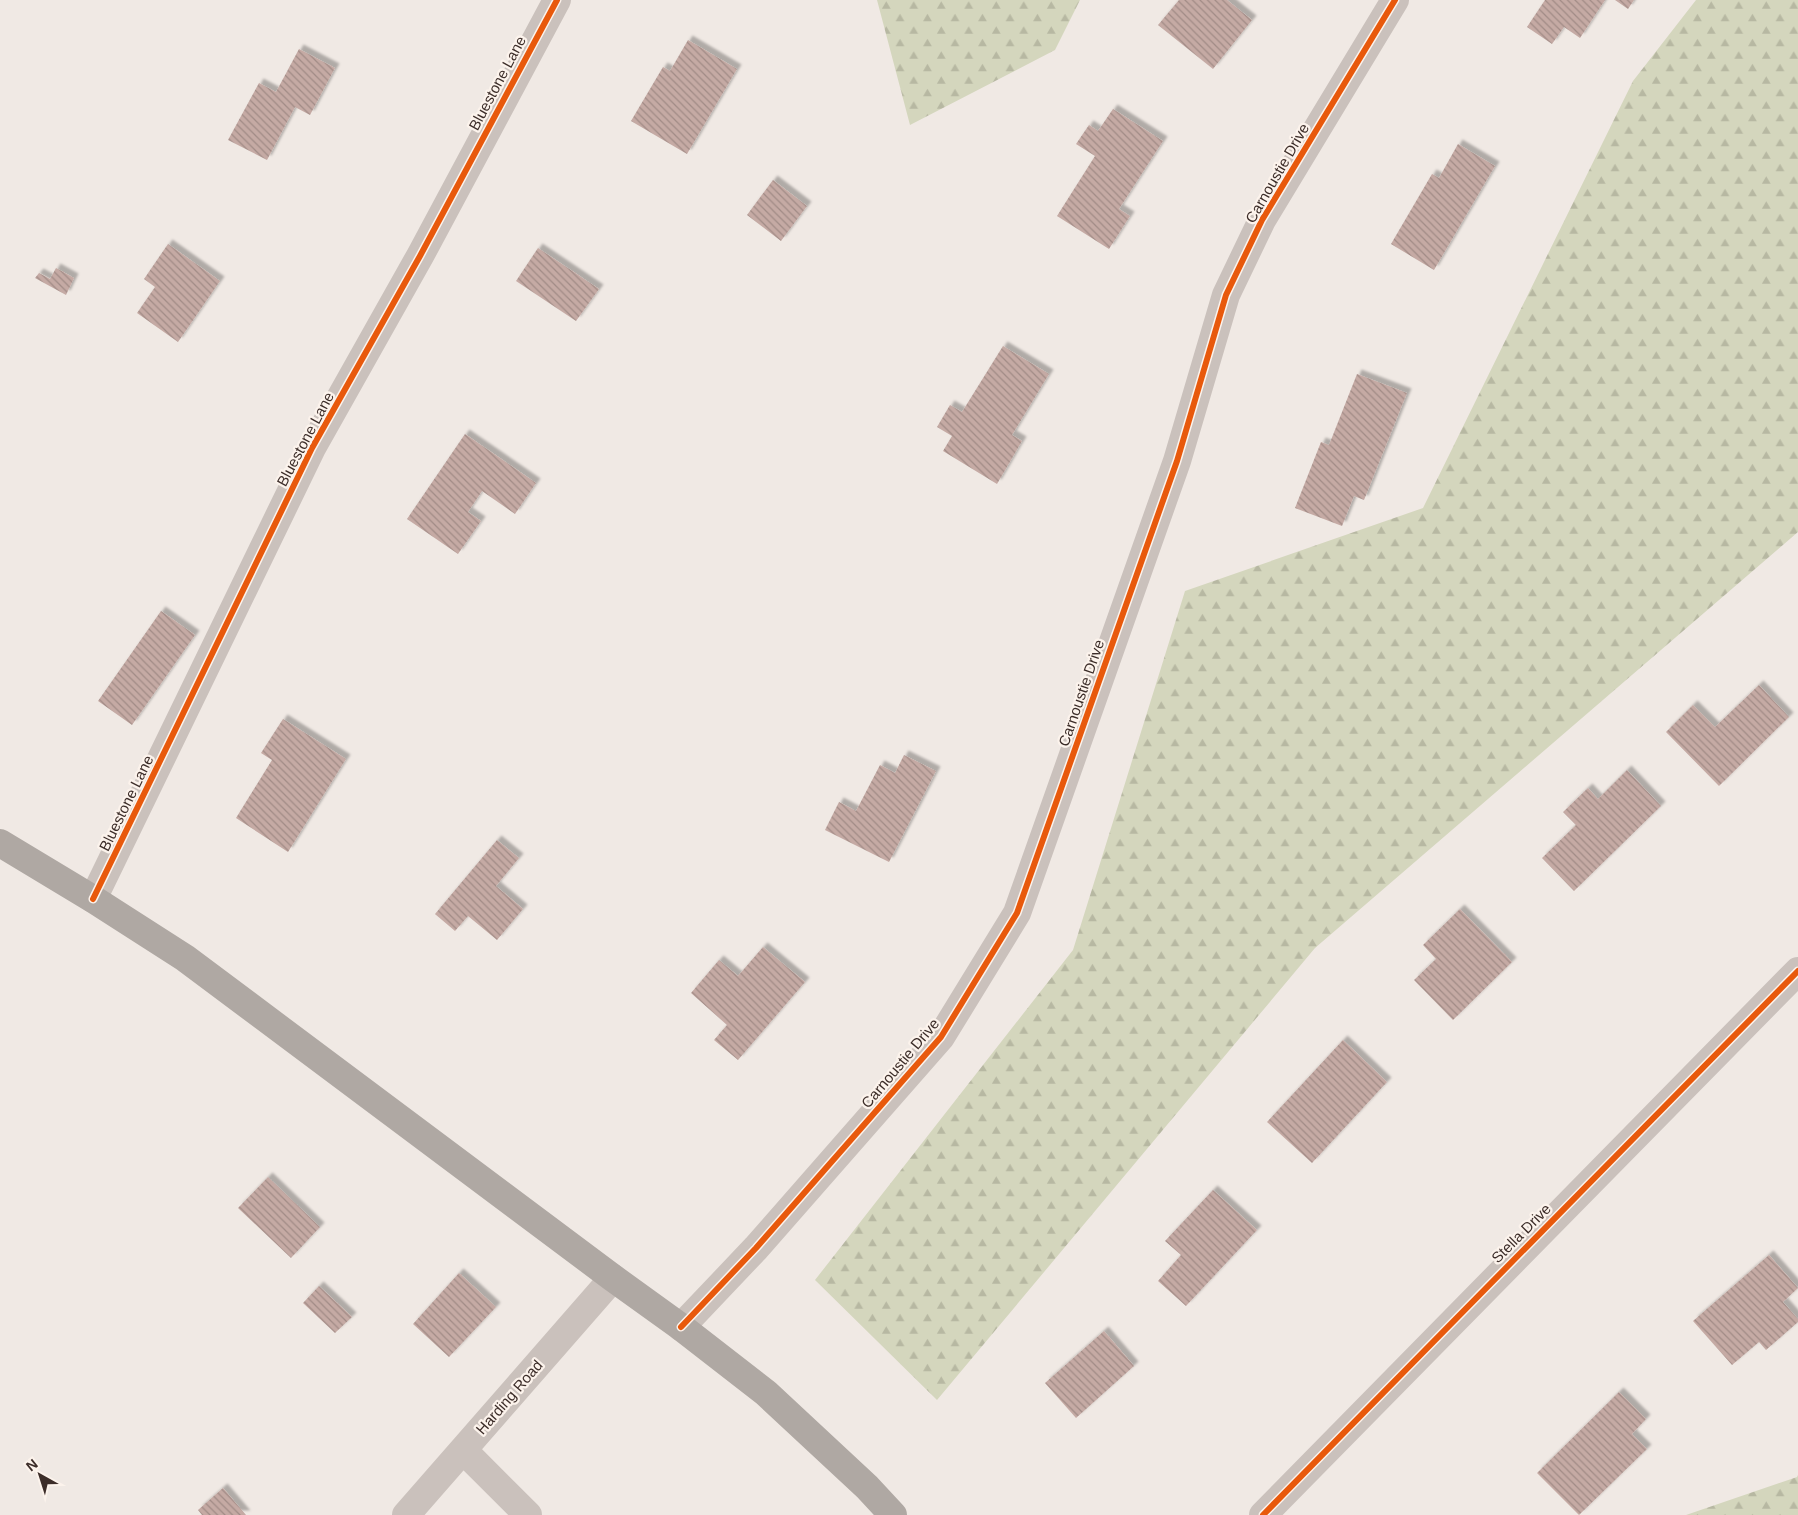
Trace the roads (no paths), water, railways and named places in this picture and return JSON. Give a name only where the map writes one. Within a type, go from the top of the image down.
[{"type":"highway","points":[[0,843],[186,958],[681,1327],[766,1393],[867,1487],[893,1515]]},
{"type":"street","name":"Bluestone Lane","points":[[93,899],[312,448],[420,256],[557,0]]},
{"type":"street","name":"Carnoustie Drive","points":[[681,1327],[756,1248],[941,1038],[1017,913],[1177,461],[1226,295],[1262,220],[1395,0]]},
{"type":"street","name":"Stella Drive","points":[[1263,1515],[1798,971]]},
{"type":"street","name":"Harding Road","points":[[406,1515],[613,1278]]},
{"type":"street","points":[[463,1450],[528,1515]]}]
